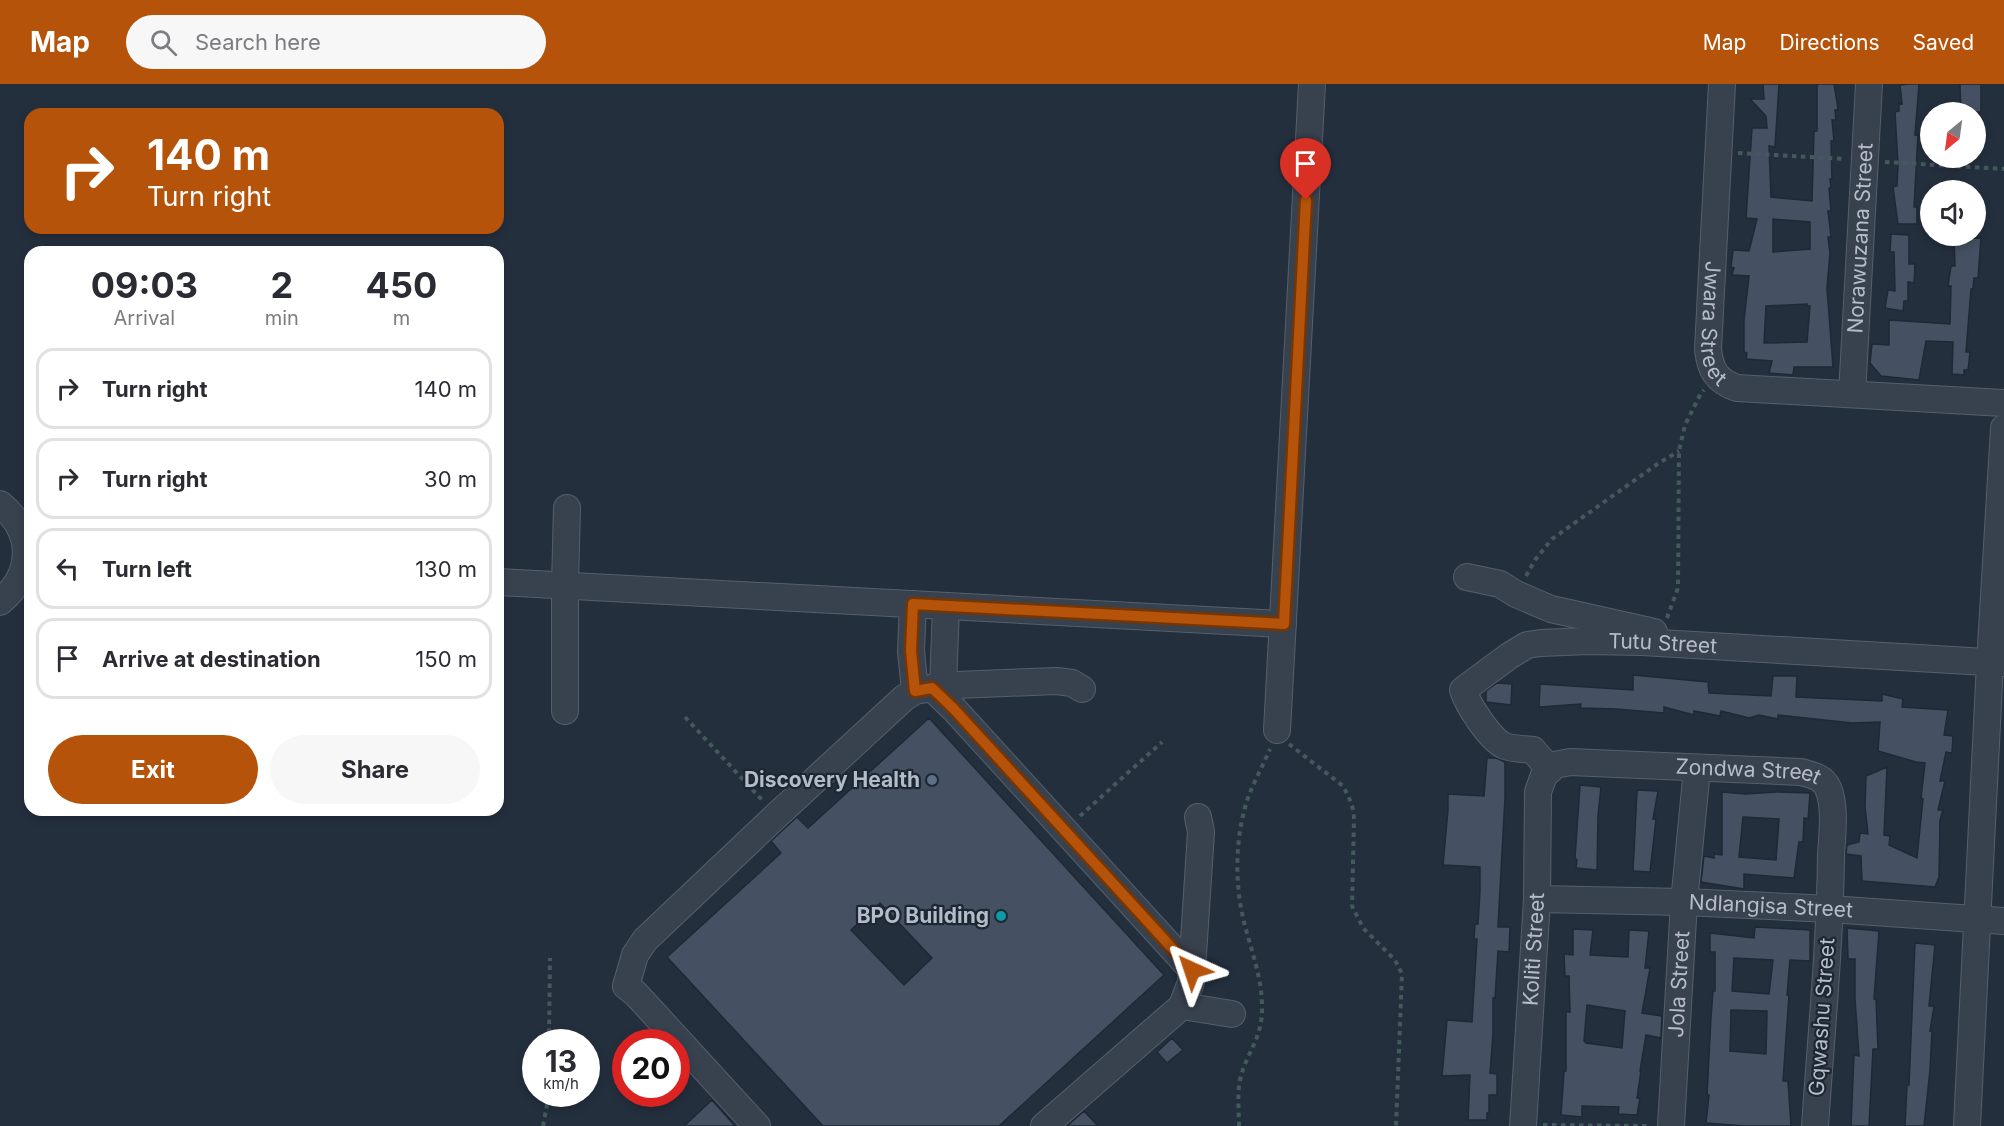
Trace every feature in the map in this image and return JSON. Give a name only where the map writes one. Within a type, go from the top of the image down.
[{"type":"street","points":[[1277,730],[1312,84]]},
{"type":"street","name":"Jwara Street","points":[[1722,84],[1708,349],[1712,372],[1719,380],[1737,388],[2004,403]]},
{"type":"street","name":"Norawuzana Street","points":[[1852,394],[1869,84]]},
{"type":"street","points":[[1967,1126],[1977,920],[1997,663],[2004,428]]},
{"type":"street","points":[[0,504],[16,519],[24,535]]},
{"type":"street","points":[[565,711],[567,508]]},
{"type":"street","points":[[1467,577],[1500,584],[1515,594],[1551,609],[1650,629],[1666,639]]},
{"type":"street","points":[[0,602],[12,593],[24,578]]},
{"type":"street","points":[[504,582],[1284,624]]},
{"type":"street","points":[[913,604],[911,651],[930,689],[953,708],[1192,970]]},
{"type":"street","points":[[930,689],[946,606]]},
{"type":"street","name":"Tutu Street","points":[[1547,772],[1533,750],[1506,746],[1497,740],[1466,700],[1463,690],[1527,645],[1666,639],[1997,663]]},
{"type":"street","points":[[757,1126],[636,994],[626,986],[635,956],[645,940],[904,698],[930,689],[1057,681],[1072,683],[1082,689]]},
{"type":"street","name":"Zondwa Street","points":[[1547,772],[1555,765],[1570,762],[1801,772],[1820,778],[1827,786],[1831,798],[1830,909]]},
{"type":"street","name":"Jola Street","points":[[1671,1126],[1684,902],[1697,769]]},
{"type":"street","name":"Koliti Street","points":[[1523,1125],[1538,899],[1538,792],[1547,772]]},
{"type":"street","points":[[1044,1126],[1182,1006],[1191,981],[1192,970],[1201,832],[1198,817]]},
{"type":"street","name":"Ndlangisa Street","points":[[1538,899],[1684,902],[2004,921]]},
{"type":"street","name":"Gqwashu Street","points":[[1815,1126],[1830,909]]},
{"type":"street","points":[[1182,1006],[1232,1014]]},
{"type":"path","points":[[1666,639],[1678,588],[1679,451],[1685,425],[1701,393],[1719,380]]},
{"type":"path","points":[[1515,594],[1535,560],[1552,539],[1679,451]]},
{"type":"path","points":[[685,717],[776,816]]},
{"type":"path","points":[[1239,1126],[1240,1078],[1256,1043],[1263,1006],[1257,964],[1240,905],[1238,861],[1241,826],[1249,796],[1277,730],[1292,747],[1342,786],[1354,808],[1352,906],[1363,928],[1395,960],[1402,974],[1396,1126]]},
{"type":"path","points":[[1065,830],[1161,742]]},
{"type":"path","points":[[549,1029],[550,958]]},
{"type":"path","points":[[543,1126],[547,1107]]},
{"type":"path","points":[[1523,1125],[1651,1126]]},
{"type":"building","points":[[1763,84],[1779,84],[1775,147],[1769,146],[1771,197],[1812,201],[1814,131],[1817,131],[1817,84],[1834,84],[1838,110],[1835,110],[1836,120],[1832,120],[1834,141],[1831,141],[1832,179],[1830,179],[1831,188],[1829,188],[1831,211],[1828,211],[1831,237],[1828,237],[1830,253],[1827,288],[1833,367],[1794,367],[1793,375],[1769,373],[1772,361],[1746,359],[1744,320],[1749,276],[1732,275],[1734,268],[1731,267],[1733,250],[1749,251],[1757,219],[1746,218],[1752,128],[1767,128],[1766,116],[1750,99],[1764,99]],"holes":[[[1773,219],[1810,222],[1810,249],[1773,252]],[[1807,304],[1810,306],[1807,342],[1764,343],[1766,306]]]},
{"type":"building","points":[[1919,84],[1915,135],[1918,135],[1914,207],[1917,207],[1917,224],[1898,224],[1893,187],[1897,186],[1898,165],[1895,112],[1899,111],[1899,103],[1902,104],[1900,85]]},
{"type":"building","points":[[1960,84],[1981,84],[1981,102],[1961,102]]},
{"type":"building","points":[[1891,234],[1909,235],[1909,264],[1915,264],[1914,283],[1908,282],[1908,301],[1904,301],[1903,311],[1885,308],[1888,290],[1895,291],[1894,252],[1890,252]]},
{"type":"building","points":[[1954,246],[1980,246],[1978,278],[1974,278],[1973,289],[1971,289],[1966,352],[1970,352],[1968,370],[1964,370],[1964,375],[1952,374],[1953,342],[1926,341],[1919,380],[1881,376],[1870,363],[1872,344],[1889,345],[1889,320],[1950,324],[1951,286],[1948,286],[1951,266],[1955,266]]},
{"type":"building","points":[[1633,675],[1708,682],[1709,693],[1771,696],[1773,676],[1797,676],[1796,697],[1882,701],[1882,694],[1903,699],[1902,707],[1948,710],[1944,735],[1953,736],[1952,753],[1946,752],[1940,781],[1945,781],[1938,810],[1943,810],[1940,820],[1939,877],[1935,887],[1862,881],[1861,856],[1846,854],[1847,845],[1859,842],[1860,833],[1868,834],[1865,807],[1866,776],[1887,767],[1884,835],[1890,836],[1889,845],[1917,858],[1925,763],[1878,751],[1880,722],[1852,723],[1778,715],[1778,719],[1759,715],[1749,718],[1721,711],[1720,716],[1694,711],[1694,715],[1664,707],[1664,713],[1580,708],[1581,704],[1539,707],[1540,684],[1633,690]]},
{"type":"building","points":[[1497,683],[1512,684],[1511,705],[1486,702],[1486,691]]},
{"type":"building","name":"BPO Building","points":[[929,718],[1164,975],[999,1126],[823,1126],[667,957],[781,853],[771,841],[797,817],[808,828]],"holes":[[[880,903],[932,958],[904,985],[851,930]]]},
{"type":"building","points":[[1487,758],[1496,758],[1505,762],[1498,927],[1510,927],[1509,952],[1498,951],[1495,998],[1493,998],[1490,1073],[1497,1074],[1497,1095],[1489,1095],[1487,1120],[1468,1120],[1470,1075],[1442,1076],[1447,1020],[1472,1022],[1477,939],[1474,939],[1475,924],[1478,924],[1480,867],[1443,865],[1448,794],[1484,796]]},
{"type":"building","points":[[1580,785],[1601,787],[1597,870],[1576,868]]},
{"type":"building","points":[[1637,790],[1658,791],[1653,819],[1656,819],[1650,872],[1633,871]]},
{"type":"building","points":[[1722,792],[1810,793],[1808,819],[1804,818],[1803,842],[1799,842],[1794,878],[1744,874],[1744,889],[1701,882],[1704,856],[1714,858],[1714,854],[1722,855]],"holes":[[[1743,817],[1779,819],[1776,860],[1739,857]]]},
{"type":"building","points":[[1755,927],[1810,930],[1810,961],[1790,960],[1783,1081],[1788,1081],[1791,1126],[1706,1123],[1711,1018],[1713,991],[1715,991],[1715,952],[1710,952],[1710,933],[1754,938]],"holes":[[[1734,958],[1773,960],[1769,994],[1732,991]],[[1731,1010],[1767,1011],[1766,1054],[1730,1051]]]},
{"type":"building","points":[[1847,928],[1879,931],[1874,999],[1876,999],[1878,1049],[1873,1049],[1869,1126],[1851,1126],[1854,1055],[1859,1056],[1855,959],[1848,959]]},
{"type":"building","points":[[1573,929],[1593,930],[1590,955],[1628,957],[1629,930],[1649,931],[1645,968],[1650,968],[1642,1013],[1662,1016],[1661,1038],[1646,1035],[1640,1071],[1637,1098],[1640,1098],[1637,1115],[1618,1114],[1619,1107],[1582,1106],[1582,1117],[1561,1115],[1564,1071],[1566,1071],[1566,1012],[1570,1012],[1569,976],[1565,976],[1564,954],[1573,955]],"holes":[[[1587,1005],[1625,1011],[1622,1048],[1584,1041]]]},
{"type":"building","points":[[1915,943],[1935,945],[1929,1006],[1934,1006],[1930,1031],[1932,1031],[1930,1070],[1924,1126],[1905,1126],[1907,1085],[1909,1085]]},
{"type":"building","points":[[1172,1038],[1183,1050],[1167,1063],[1157,1052]]},
{"type":"building","points":[[712,1100],[735,1126],[684,1126]]},
{"type":"building","points":[[1084,1111],[1098,1126],[1067,1126]]},
{"type":"place","name":"Discovery Health","points":[[932,780]]},
{"type":"place","name":"BPO Building","points":[[1001,916]]},
{"type":"route","points":[[1192,970],[953,708],[932,688],[915,691],[911,651],[913,604],[1284,624],[1306,200]]}]
